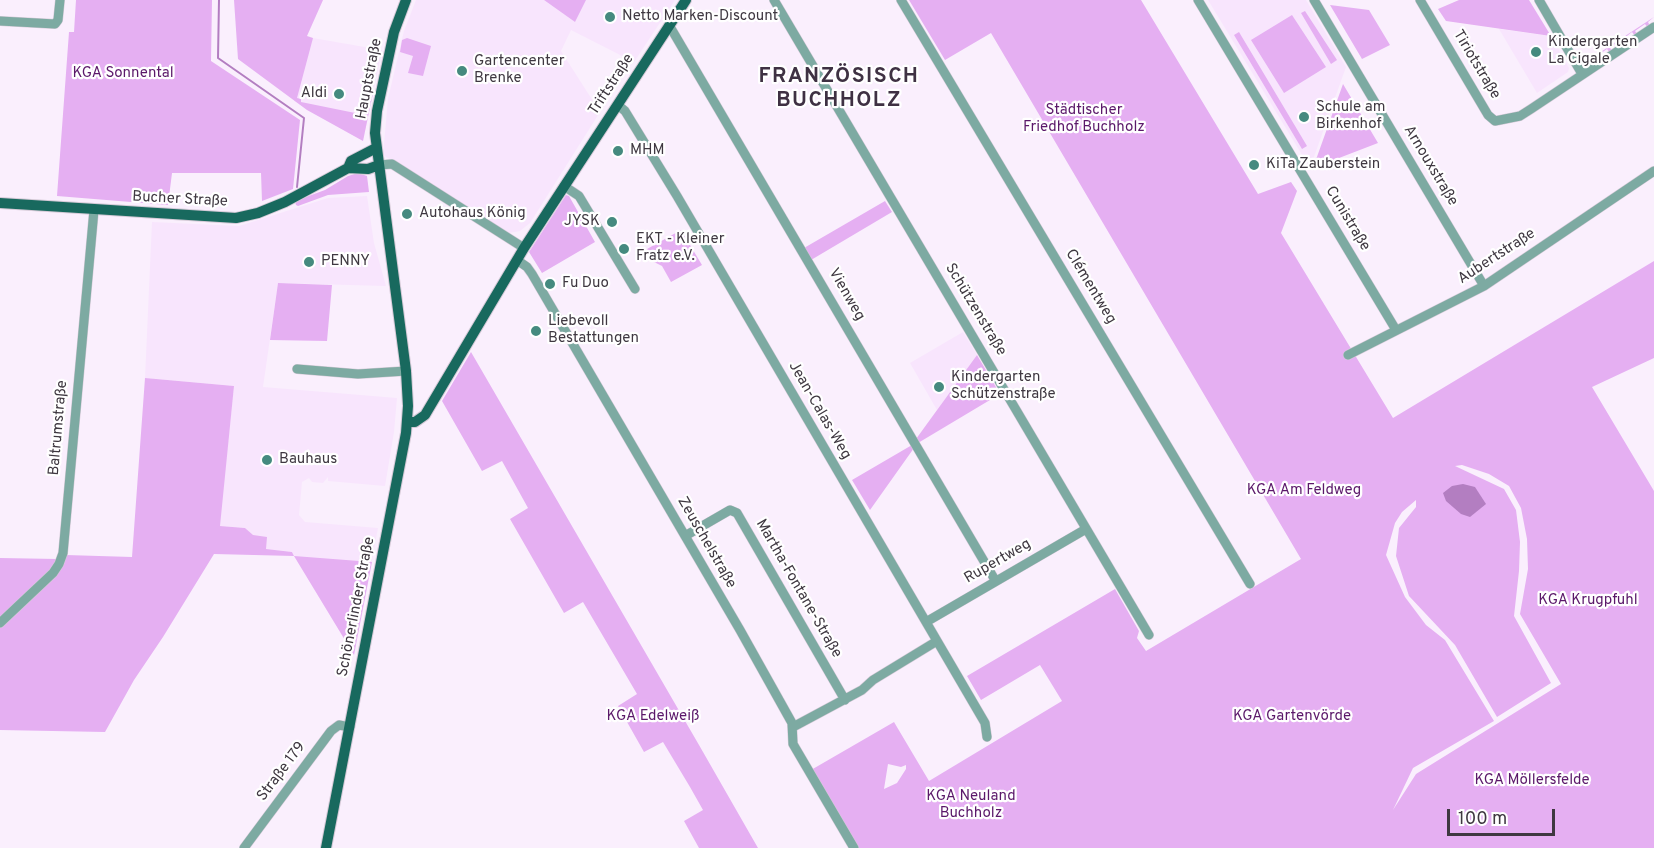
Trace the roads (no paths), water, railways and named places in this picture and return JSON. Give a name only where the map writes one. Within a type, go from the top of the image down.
[{"type":"main road","name":"Hauptstraße","points":[[379,165],[376,148],[377,111],[394,32],[406,0]]},
{"type":"main road","name":"Triftstraße","points":[[407,422],[415,422],[425,415],[516,260],[686,0]]},
{"type":"main road","name":"Bucher Straße","points":[[348,168],[351,161],[376,148]]},
{"type":"main road","name":"Bucher Straße","points":[[0,203],[207,217],[242,217],[285,202],[348,168],[368,169],[379,165]]},
{"type":"main road","name":"Schönerlinder Straße","points":[[326,848],[407,422],[406,371],[379,165]]},
{"type":"street","points":[[0,21],[55,24],[58,20],[60,0]]},
{"type":"street","name":"Schützenstraße","points":[[774,0],[1149,635]]},
{"type":"street","name":"Cunistraße","points":[[1198,0],[1396,330]]},
{"type":"street","name":"Arnouxstraße","points":[[1314,0],[1484,286]]},
{"type":"street","name":"Tiriotstraße","points":[[1420,0],[1491,119],[1501,121],[1520,116],[1582,75]]},
{"type":"street","points":[[1539,0],[1582,75],[1654,27]]},
{"type":"street","name":"Clémentweg","points":[[902,3],[1250,584]]},
{"type":"street","name":"Vienweg","points":[[669,25],[995,580]]},
{"type":"street","name":"Jean-Calas-Weg","points":[[618,105],[625,111],[677,196],[985,723],[987,737]]},
{"type":"street","points":[[379,165],[392,164],[524,248]]},
{"type":"street","name":"Aubertstraße","points":[[1348,355],[1484,286],[1654,171]]},
{"type":"street","points":[[564,186],[579,196],[635,289]]},
{"type":"street","name":"Baltrumstraße","points":[[0,623],[53,573],[63,553],[94,210]]},
{"type":"street","name":"Zeuschelstraße","points":[[516,260],[527,267],[532,274],[685,536],[793,727],[793,744],[854,848]]},
{"type":"street","points":[[297,369],[358,374],[406,371]]},
{"type":"street","name":"Martha-Fontane-Straße","points":[[685,536],[730,510],[736,513],[845,700]]},
{"type":"street","name":"Rupertweg","points":[[926,622],[1086,529]]},
{"type":"street","points":[[793,727],[862,690],[873,680],[937,641]]},
{"type":"street","name":"Straße 179","points":[[244,848],[331,731],[339,725],[350,727]]},
{"type":"waterway","points":[[219,0],[218,58],[304,118],[297,187]]},
{"type":"place","name":"Netto Marken-Discount","points":[[610,17]]},
{"type":"place","name":"Kindergarten La Cigale","points":[[1536,52]]},
{"type":"place","name":"Gartencenter Brenke","points":[[462,71]]},
{"type":"place","name":"Aldi","points":[[339,94]]},
{"type":"place","name":"Schule am Birkenhof","points":[[1304,117]]},
{"type":"place","name":"MHM","points":[[618,151]]},
{"type":"place","name":"KiTa Zauberstein","points":[[1254,165]]},
{"type":"place","name":"Autohaus König","points":[[407,214]]},
{"type":"place","name":"JYSK","points":[[612,222]]},
{"type":"place","name":"EKT - Kleiner Fratz e.V.","points":[[624,249]]},
{"type":"place","name":"PENNY","points":[[309,262]]},
{"type":"place","name":"Fu Duo","points":[[550,284]]},
{"type":"place","name":"Liebevoll Bestattungen","points":[[536,331]]},
{"type":"place","name":"Kindergarten Schützenstraße","points":[[939,387]]},
{"type":"place","name":"Bauhaus","points":[[267,460]]},
{"type":"district","name":"FRANZÖSISCH BUCHHOLZ","points":[[839,90]]},
{"type":"park label","name":"KGA Sonnental","points":[[123,74]]},
{"type":"park label","name":"Städtischer Friedhof Buchholz","points":[[1084,120]]},
{"type":"park label","name":"KGA Am Feldweg","points":[[1304,491]]},
{"type":"park label","name":"KGA Krugpfuhl","points":[[1588,601]]},
{"type":"park label","name":"KGA Edelweiß","points":[[653,717]]},
{"type":"park label","name":"KGA Gartenvörde","points":[[1292,717]]},
{"type":"park label","name":"KGA Möllersfelde","points":[[1532,781]]},
{"type":"park label","name":"KGA Neuland Buchholz","points":[[971,806]]}]
